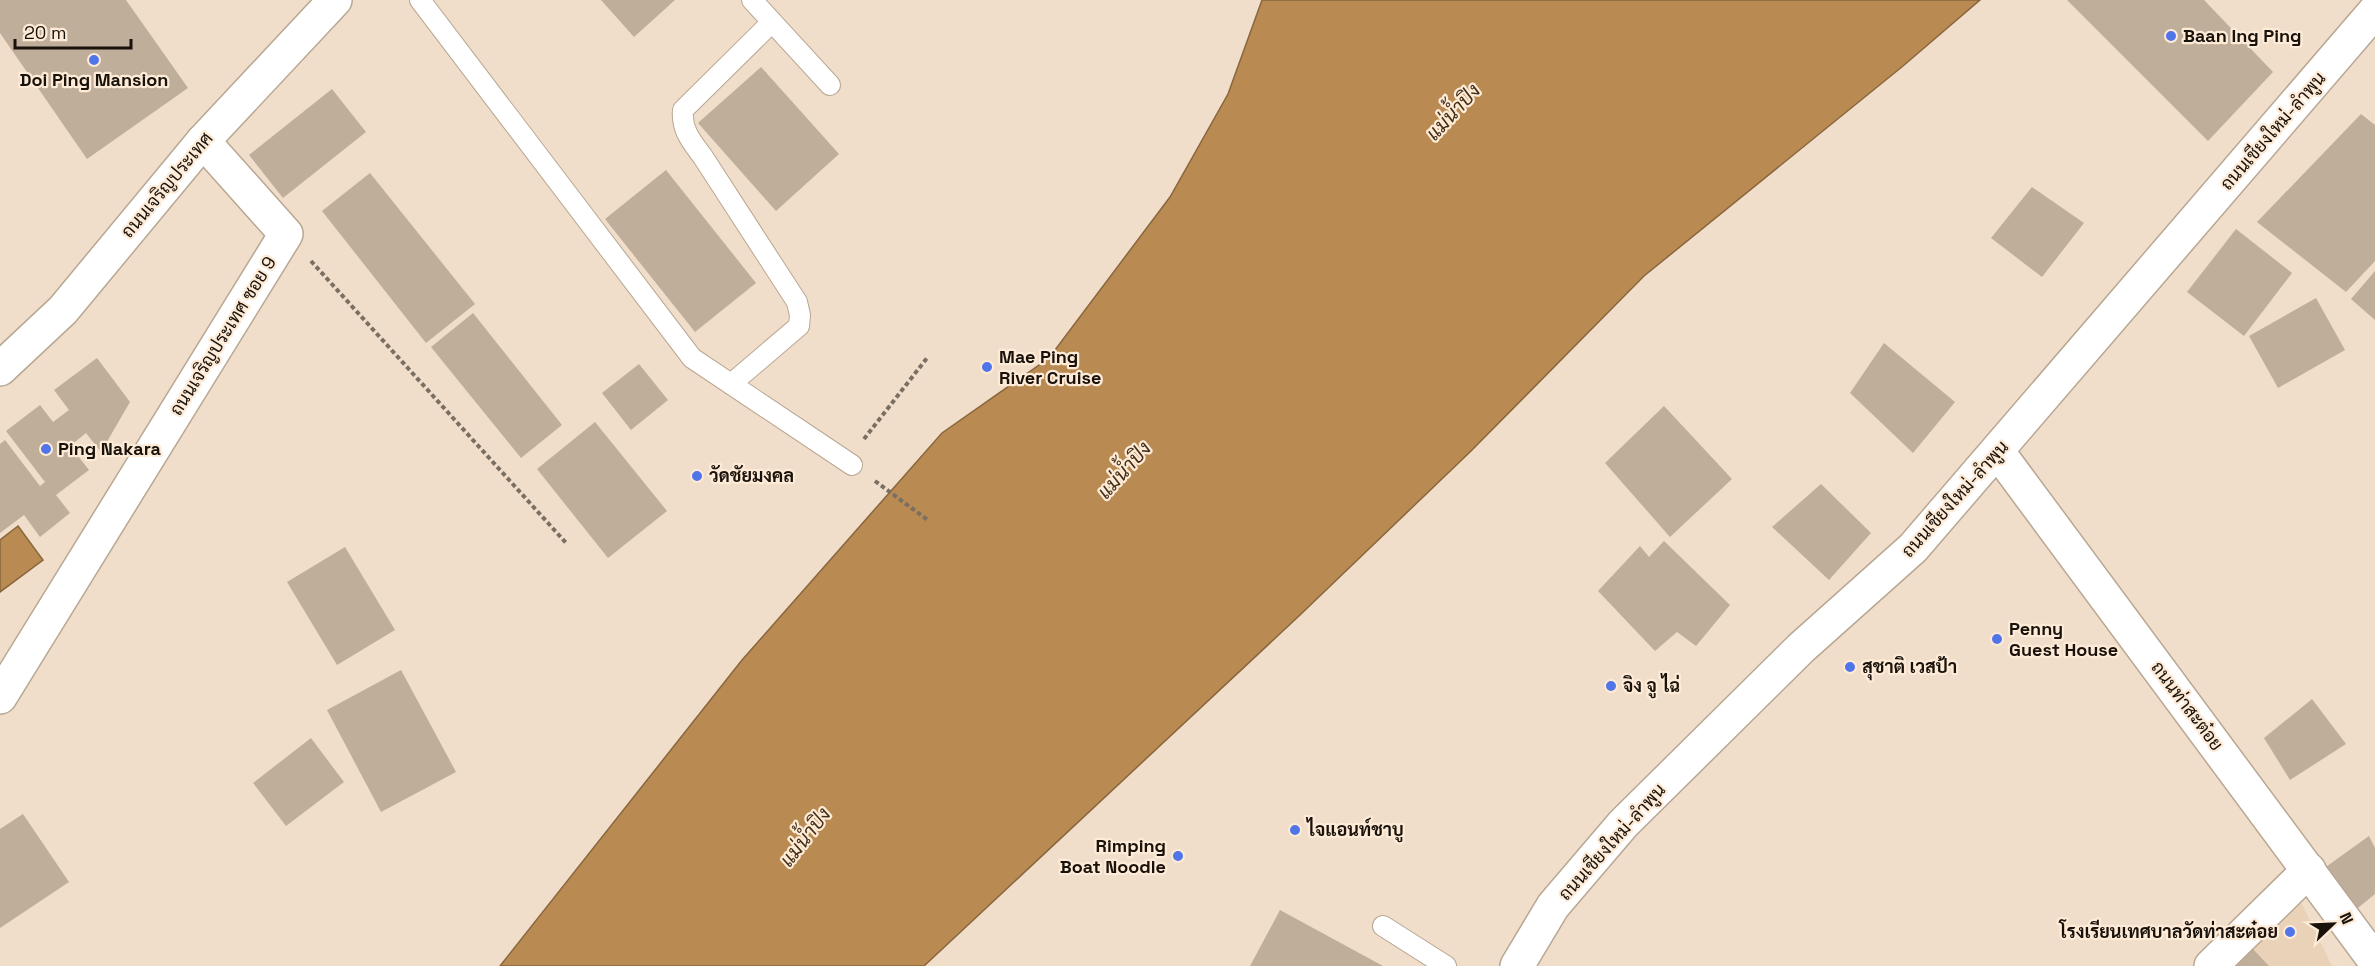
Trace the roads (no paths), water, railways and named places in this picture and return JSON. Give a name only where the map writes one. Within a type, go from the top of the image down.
[{"type":"street","name":"ถนนเจริญประเทศ","points":[[0,369],[63,310],[203,141],[335,0]]},
{"type":"street","name":"ถนนเชียงใหม่-ลำพูน","points":[[1517,966],[1553,906],[1623,824],[1801,648],[1913,548],[1998,452],[2375,11]]},
{"type":"street","name":"ถนนเจริญประเทศ ซอย 9","points":[[0,697],[286,234],[203,141]]},
{"type":"street","name":"ถนนท่าสะต๋อย","points":[[1998,452],[2375,961]]},
{"type":"street","points":[[2211,966],[2309,870]]},
{"type":"lane","points":[[420,0],[692,358],[850,463]]},
{"type":"lane","points":[[752,0],[830,85]]},
{"type":"lane","points":[[731,384],[800,326],[798,302],[704,158],[690,141],[684,127],[683,110],[772,22]]},
{"type":"lane","points":[[1383,926],[1446,966]]},
{"type":"water","name":"แม่น้ำปิง","points":[[1262,0],[1980,0],[1903,66],[1644,276],[1471,451],[1300,615],[924,966],[500,966],[742,660],[942,433],[1049,358],[1170,197],[1228,94]]},
{"type":"water","points":[[18,526],[43,560],[0,592],[0,540]]},
{"type":"place","name":"Baan Ing Ping","points":[[2171,36]]},
{"type":"place","name":"Doi Ping Mansion","points":[[94,60]]},
{"type":"place","name":"Mae Ping River Cruise","points":[[987,367]]},
{"type":"place","name":"Ping Nakara","points":[[46,449]]},
{"type":"place","name":"วัดชัยมงคล","points":[[697,476]]},
{"type":"place","name":"Penny Guest House","points":[[1997,639]]},
{"type":"place","name":"สุชาติ เวสป้า","points":[[1850,667]]},
{"type":"place","name":"จิง จู ไฉ่","points":[[1611,686]]},
{"type":"place","name":"ไจแอนท์ชาบู","points":[[1295,830]]},
{"type":"place","name":"Rimping Boat Noodle","points":[[1178,856]]},
{"type":"place","name":"โรงเรียนเทศบาลวัดท่าสะต๋อย","points":[[2290,932]]}]
